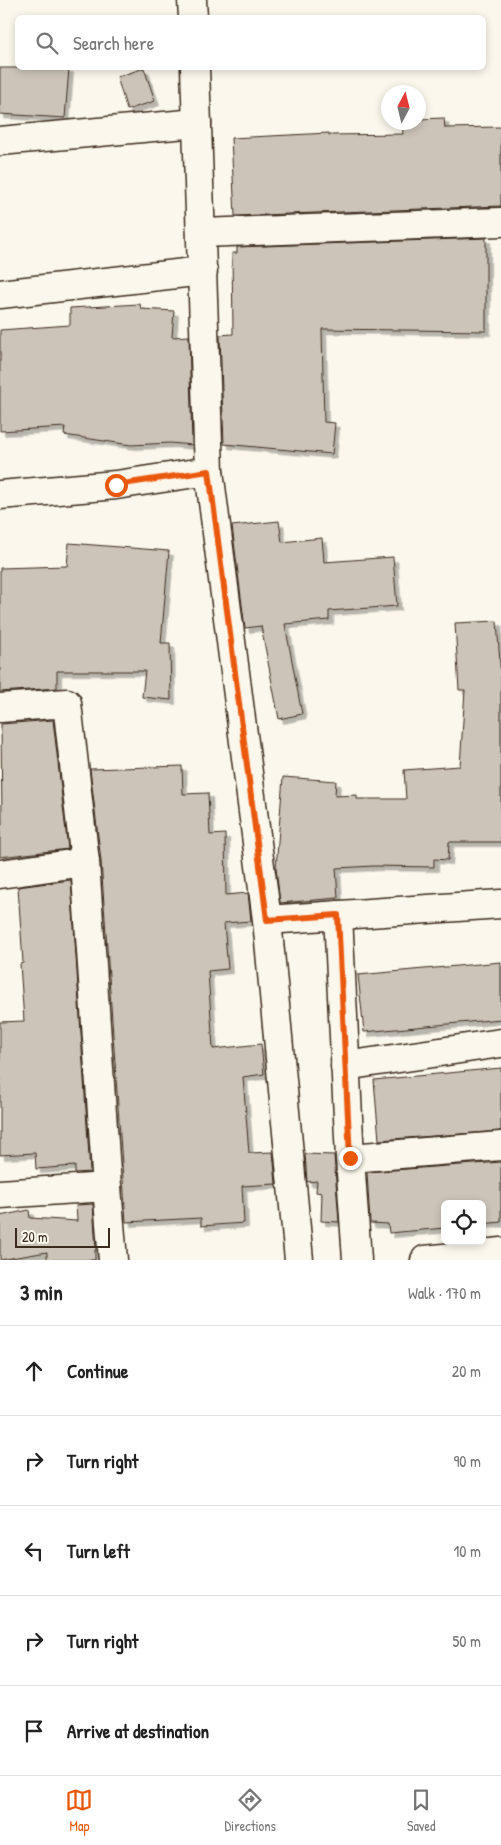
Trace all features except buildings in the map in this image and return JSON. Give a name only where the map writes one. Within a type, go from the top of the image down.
[{"type":"street","points":[[192,0],[193,15]]},
{"type":"street","points":[[195,70],[209,471],[267,920],[299,1260]]},
{"type":"street","points":[[0,141],[197,123]]},
{"type":"street","points":[[202,233],[501,222]]},
{"type":"street","points":[[0,294],[203,271]]},
{"type":"street","points":[[0,495],[116,485],[209,471]]},
{"type":"street","points":[[0,708],[66,703],[86,862],[106,1187],[113,1260]]},
{"type":"street","points":[[0,874],[86,862]]},
{"type":"street","points":[[267,920],[501,904]]},
{"type":"street","points":[[338,915],[357,1260]]},
{"type":"street","points":[[345,1066],[501,1043]]},
{"type":"street","points":[[350,1158],[501,1146]]},
{"type":"street","points":[[0,1194],[106,1187]]},
{"type":"street","points":[[425,1260],[501,1252]]},
{"type":"route","points":[[116,485],[209,471],[267,920],[338,915],[350,1158]]}]
